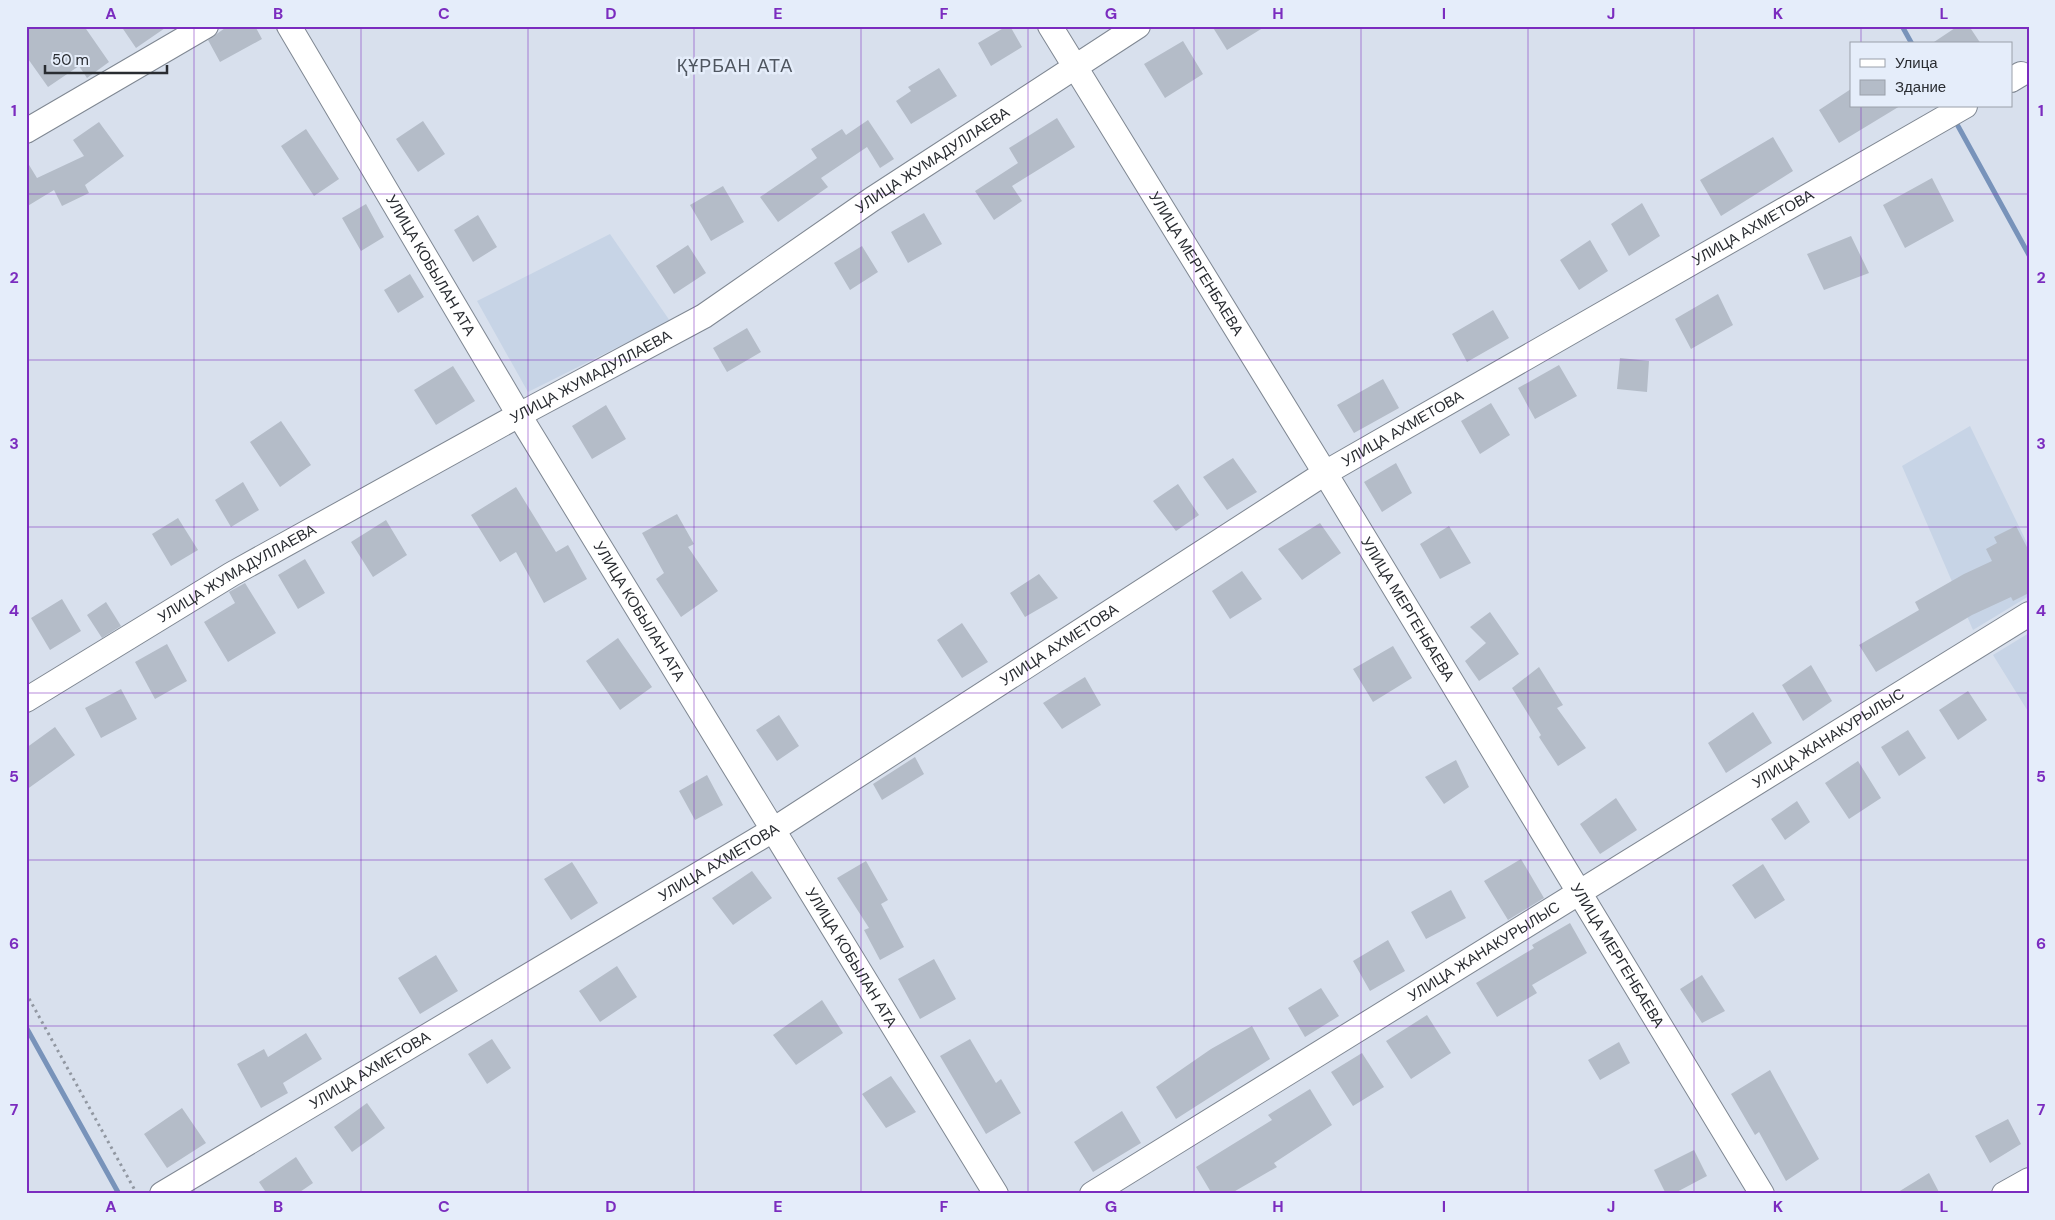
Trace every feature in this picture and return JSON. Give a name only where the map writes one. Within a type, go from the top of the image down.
[{"type":"street","points":[[26,131],[206,26]]},
{"type":"street","name":"УЛИЦА КОБЫЛАН АТА","points":[[288,26],[519,415],[996,1194]]},
{"type":"street","name":"УЛИЦА МЕРГЕНБАЕВА","points":[[1050,26],[1325,473],[1762,1194]]},
{"type":"street","name":"УЛИЦА ЖУМАДУЛЛАЕВА","points":[[26,700],[232,574],[519,415],[704,316],[871,200],[1138,26]]},
{"type":"street","name":"УЛИЦА АХМЕТОВА","points":[[162,1194],[772,830],[1325,473],[1962,108]]},
{"type":"street","name":"УЛИЦА ЖАНАКУРЫЛЫС","points":[[1092,1194],[2029,614]]},
{"type":"street","points":[[2004,1194],[2029,1180]]},
{"type":"path","points":[[26,993],[137,1194]]},
{"type":"shaded area","points":[[610,234],[670,321],[528,392],[477,301]]},
{"type":"shaded area","points":[[1970,426],[2029,547],[2029,596],[1973,630],[1902,466]]},
{"type":"shaded area","points":[[2029,633],[2029,713],[1993,655]]},
{"type":"building","points":[[32,26],[84,26],[109,62],[87,78],[79,66],[48,87],[26,56],[26,30]]},
{"type":"building","points":[[121,26],[168,26],[136,48]]},
{"type":"building","points":[[228,26],[255,26],[262,39],[220,62],[208,40]]},
{"type":"building","points":[[1010,26],[1022,47],[991,66],[978,43]]},
{"type":"building","points":[[1212,26],[1266,26],[1227,50]]},
{"type":"building","points":[[1958,26],[1969,26],[1980,42],[1934,42]]},
{"type":"building","points":[[1183,41],[1203,74],[1165,98],[1144,64]]},
{"type":"building","points":[[939,68],[957,96],[911,124],[896,101],[911,91],[908,87]]},
{"type":"building","points":[[1850,90],[1850,108],[1897,108],[1839,143],[1819,110]]},
{"type":"building","points":[[1057,118],[1075,147],[1012,186],[1022,201],[994,220],[975,191],[1018,163],[1009,148]]},
{"type":"building","points":[[868,120],[894,159],[880,168],[867,147],[821,178],[828,187],[778,222],[760,197],[817,158],[811,149],[842,129],[846,135]]},
{"type":"building","points":[[423,121],[445,154],[418,172],[396,139]]},
{"type":"building","points":[[99,122],[124,156],[85,185],[89,193],[62,206],[54,190],[26,207],[26,160],[37,178],[84,156],[73,140]]},
{"type":"building","points":[[306,129],[339,179],[314,196],[281,146]]},
{"type":"building","points":[[1773,137],[1793,171],[1721,216],[1700,180]]},
{"type":"building","points":[[1932,178],[1954,221],[1905,248],[1883,205]]},
{"type":"building","points":[[723,186],[744,222],[711,241],[690,205]]},
{"type":"building","points":[[1642,203],[1660,236],[1629,256],[1611,224]]},
{"type":"building","points":[[366,204],[384,237],[361,251],[342,218]]},
{"type":"building","points":[[924,213],[942,244],[908,263],[891,232]]},
{"type":"building","points":[[478,215],[497,247],[473,262],[454,230]]},
{"type":"building","points":[[1851,236],[1869,273],[1824,290],[1807,254]]},
{"type":"building","points":[[1590,240],[1608,271],[1579,290],[1560,260]]},
{"type":"building","points":[[688,245],[706,273],[674,294],[656,266]]},
{"type":"building","points":[[862,246],[878,272],[850,290],[834,263]]},
{"type":"building","points":[[410,274],[424,297],[398,313],[384,290]]},
{"type":"building","points":[[1718,294],[1733,325],[1691,349],[1675,319]]},
{"type":"building","points":[[1493,310],[1509,338],[1467,362],[1452,334]]},
{"type":"building","points":[[747,328],[761,352],[727,372],[713,348]]},
{"type":"building","points":[[1620,358],[1649,361],[1647,392],[1617,389]]},
{"type":"building","points":[[1559,365],[1577,396],[1535,419],[1518,388]]},
{"type":"building","points":[[453,366],[475,401],[436,425],[414,390]]},
{"type":"building","points":[[1383,379],[1399,408],[1354,433],[1337,405]]},
{"type":"building","points":[[1491,403],[1510,435],[1480,454],[1461,421]]},
{"type":"building","points":[[606,405],[626,439],[592,459],[572,426]]},
{"type":"building","points":[[281,421],[311,465],[280,487],[250,442]]},
{"type":"building","points":[[1233,458],[1257,492],[1227,510],[1203,477]]},
{"type":"building","points":[[1396,463],[1412,493],[1382,512],[1364,482]]},
{"type":"building","points":[[243,482],[259,510],[231,527],[215,500]]},
{"type":"building","points":[[1178,484],[1199,515],[1176,531],[1153,501]]},
{"type":"building","points":[[516,487],[556,552],[568,545],[587,579],[544,603],[516,552],[500,562],[471,515]]},
{"type":"building","points":[[677,514],[694,544],[688,547],[718,591],[681,617],[656,579],[664,573],[642,533]]},
{"type":"building","points":[[178,518],[198,550],[171,566],[152,534]]},
{"type":"building","points":[[386,520],[407,555],[373,577],[351,542]]},
{"type":"building","points":[[1320,523],[1341,553],[1302,580],[1278,549]]},
{"type":"building","points":[[1449,526],[1471,563],[1440,579],[1420,544]]},
{"type":"building","points":[[2016,526],[2029,551],[2029,593],[2013,601],[2011,597],[1972,615],[1876,672],[1859,645],[1919,610],[1915,602],[1964,574],[1992,561],[1986,549],[1997,543],[1994,537]]},
{"type":"building","points":[[305,559],[325,593],[298,609],[278,575]]},
{"type":"building","points":[[1242,571],[1262,599],[1230,619],[1212,591]]},
{"type":"building","points":[[1039,574],[1058,598],[1025,617],[1010,593]]},
{"type":"building","points":[[245,583],[276,633],[228,662],[204,622],[235,603],[229,592]]},
{"type":"building","points":[[62,599],[81,631],[50,650],[31,618]]},
{"type":"building","points":[[106,602],[121,626],[102,638],[87,615]]},
{"type":"building","points":[[1490,612],[1519,654],[1479,681],[1465,661],[1486,643],[1470,627]]},
{"type":"building","points":[[962,623],[988,662],[962,678],[937,640]]},
{"type":"building","points":[[618,638],[652,687],[620,710],[586,661]]},
{"type":"building","points":[[167,644],[187,681],[155,699],[135,662]]},
{"type":"building","points":[[1393,646],[1412,678],[1373,702],[1353,669]]},
{"type":"building","points":[[1811,665],[1832,701],[1803,721],[1782,685]]},
{"type":"building","points":[[1539,667],[1563,705],[1557,708],[1586,748],[1558,766],[1539,737],[1541,735],[1512,688]]},
{"type":"building","points":[[1085,677],[1101,705],[1062,729],[1043,703]]},
{"type":"building","points":[[121,689],[137,719],[101,738],[85,708]]},
{"type":"building","points":[[1968,691],[1987,720],[1958,740],[1939,710]]},
{"type":"building","points":[[1753,712],[1772,743],[1726,773],[1708,743]]},
{"type":"building","points":[[779,715],[799,746],[777,761],[756,730]]},
{"type":"building","points":[[55,727],[75,755],[26,790],[26,748]]},
{"type":"building","points":[[1908,730],[1926,758],[1899,776],[1881,747]]},
{"type":"building","points":[[915,757],[924,774],[882,800],[873,784]]},
{"type":"building","points":[[1456,760],[1469,787],[1444,804],[1425,777]]},
{"type":"building","points":[[1858,761],[1881,798],[1849,819],[1825,783]]},
{"type":"building","points":[[707,775],[723,805],[695,820],[679,791]]},
{"type":"building","points":[[1616,798],[1637,830],[1600,854],[1580,824]]},
{"type":"building","points":[[1797,801],[1810,822],[1785,840],[1771,819]]},
{"type":"building","points":[[1521,859],[1544,898],[1508,920],[1484,881]]},
{"type":"building","points":[[866,861],[888,900],[881,904],[904,947],[880,960],[864,930],[869,928],[837,878]]},
{"type":"building","points":[[572,862],[598,903],[571,920],[544,879]]},
{"type":"building","points":[[1763,864],[1785,900],[1755,919],[1732,885]]},
{"type":"building","points":[[752,871],[772,898],[733,925],[712,898]]},
{"type":"building","points":[[1451,890],[1466,918],[1426,939],[1411,912]]},
{"type":"building","points":[[1570,923],[1587,953],[1532,985],[1537,993],[1497,1017],[1476,983],[1534,948],[1532,945]]},
{"type":"building","points":[[1388,940],[1405,971],[1370,991],[1353,961]]},
{"type":"building","points":[[436,955],[458,991],[420,1014],[398,978]]},
{"type":"building","points":[[934,959],[956,999],[920,1019],[898,979]]},
{"type":"building","points":[[617,966],[637,997],[600,1022],[579,991]]},
{"type":"building","points":[[1702,975],[1725,1011],[1702,1023],[1680,989]]},
{"type":"building","points":[[1321,988],[1339,1016],[1305,1037],[1288,1008]]},
{"type":"building","points":[[822,1000],[843,1033],[796,1065],[773,1035]]},
{"type":"building","points":[[1427,1015],[1451,1053],[1411,1079],[1386,1041]]},
{"type":"building","points":[[1252,1026],[1270,1059],[1176,1119],[1156,1087],[1211,1049]]},
{"type":"building","points":[[306,1033],[322,1059],[283,1083],[288,1093],[261,1108],[237,1064],[264,1049],[268,1057]]},
{"type":"building","points":[[492,1039],[511,1068],[487,1084],[468,1054]]},
{"type":"building","points":[[970,1039],[996,1083],[1001,1079],[1021,1113],[986,1134],[940,1056]]},
{"type":"building","points":[[1619,1042],[1630,1063],[1600,1080],[1588,1060]]},
{"type":"building","points":[[1362,1053],[1384,1087],[1353,1106],[1331,1072]]},
{"type":"building","points":[[1770,1070],[1819,1159],[1786,1181],[1759,1132],[1755,1135],[1731,1094]]},
{"type":"building","points":[[891,1076],[916,1112],[886,1128],[862,1094]]},
{"type":"building","points":[[1310,1089],[1332,1125],[1274,1163],[1277,1167],[1230,1194],[1212,1194],[1196,1167],[1272,1120],[1268,1115]]},
{"type":"building","points":[[367,1103],[385,1128],[352,1152],[334,1127]]},
{"type":"building","points":[[182,1108],[206,1143],[167,1168],[144,1134]]},
{"type":"building","points":[[1122,1111],[1141,1143],[1093,1172],[1074,1142]]},
{"type":"building","points":[[2008,1119],[2021,1144],[1990,1163],[1975,1136]]},
{"type":"building","points":[[1694,1150],[1707,1176],[1673,1194],[1666,1194],[1654,1170]]},
{"type":"building","points":[[296,1157],[313,1183],[297,1194],[267,1194],[259,1182]]},
{"type":"building","points":[[1929,1173],[1940,1194],[1895,1194]]},
{"type":"waterway","points":[[1902,26],[1911,42]]},
{"type":"waterway","points":[[1958,126],[2029,255]]},
{"type":"waterway","points":[[26,1027],[119,1194]]},
{"type":"district","name":"ҚҰРБАН АТА","points":[[735,66]]}]
